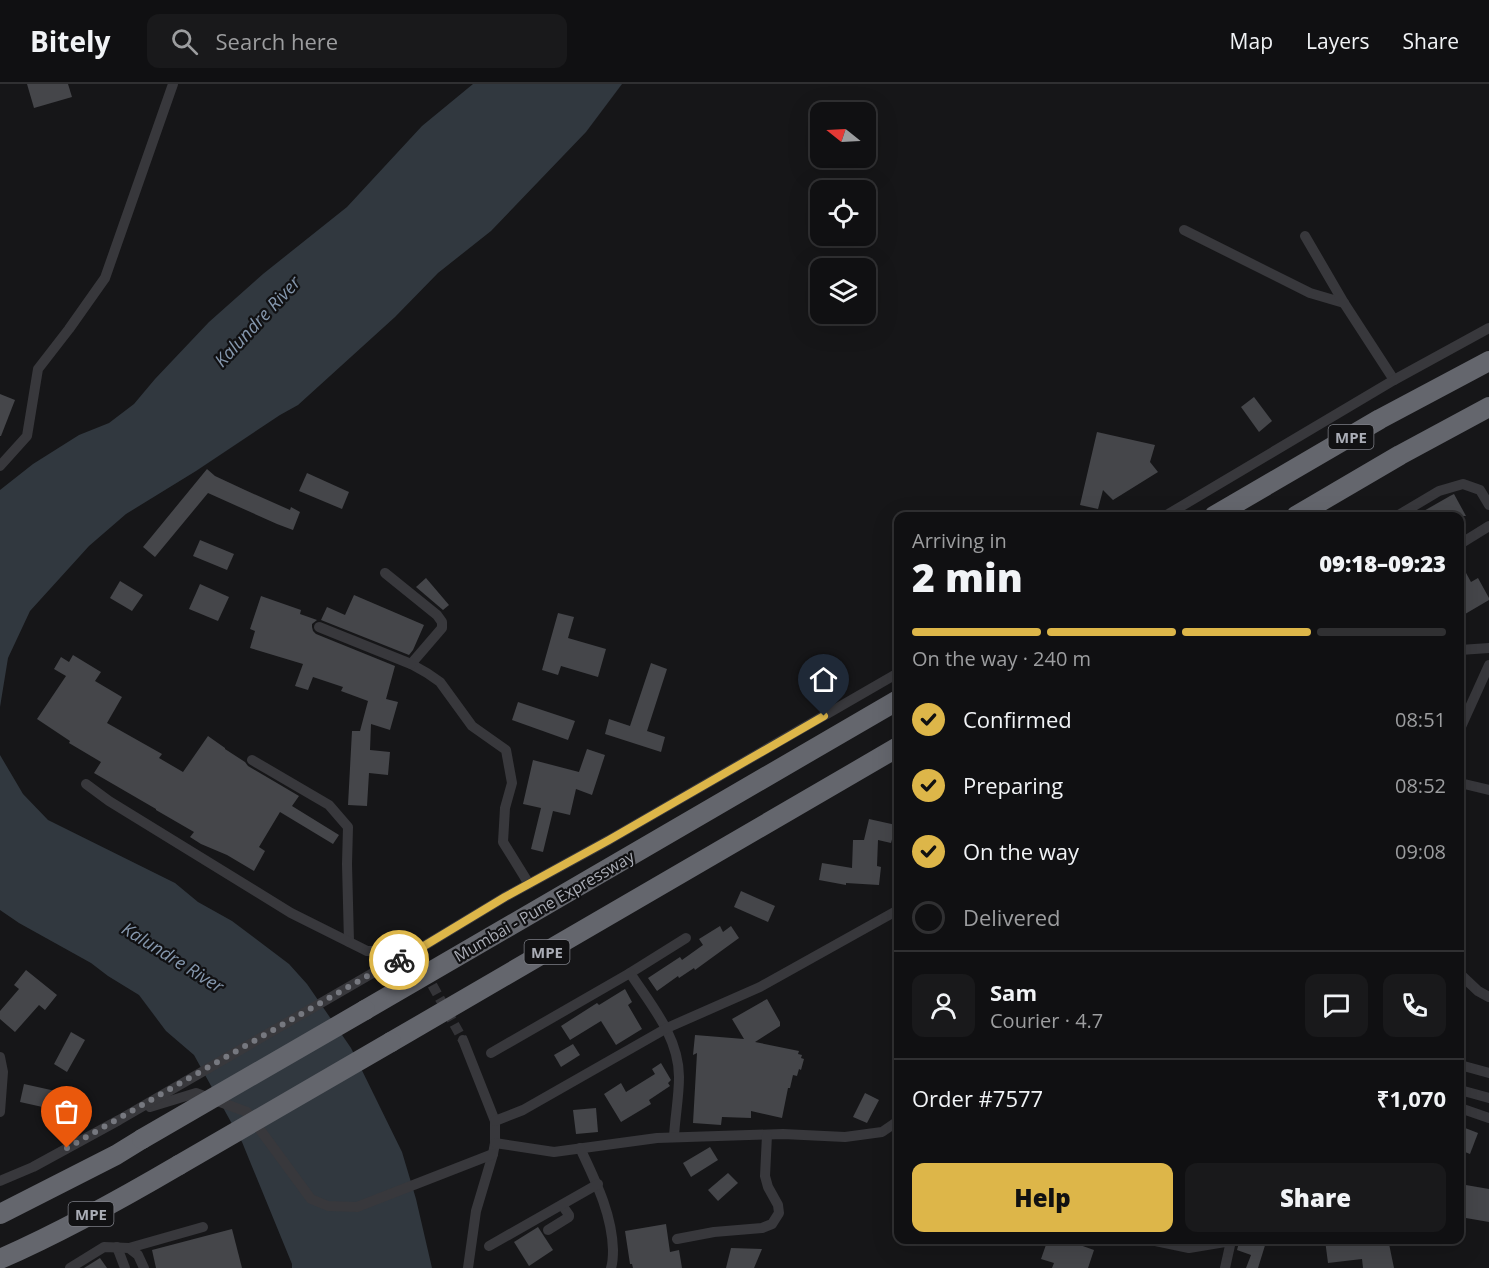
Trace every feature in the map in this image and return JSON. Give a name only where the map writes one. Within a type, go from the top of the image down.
[{"type":"highway","name":"MPE","points":[[1221,512],[1380,419],[1489,361]]},
{"type":"highway","name":"MPE","points":[[1303,512],[1400,455],[1489,407]]},
{"type":"highway","name":"Mumbai - Pune Expressway","points":[[0,1214],[116,1155],[894,702]]},
{"type":"highway","name":"MPE","points":[[0,1259],[26,1248],[179,1166],[894,749]]},
{"type":"street","points":[[0,466],[27,436],[38,369],[105,278],[173,84]]},
{"type":"street","points":[[1184,230],[1310,293],[1344,303]]},
{"type":"street","points":[[1305,236],[1344,303],[1394,380]]},
{"type":"street","points":[[1172,512],[1394,380],[1489,328]]},
{"type":"street","points":[[1404,512],[1439,491],[1463,484],[1480,490],[1489,505]]},
{"type":"street","points":[[1464,542],[1489,526]]},
{"type":"street","points":[[385,573],[437,615],[442,622],[442,628],[411,664]]},
{"type":"street","points":[[319,627],[411,664],[427,673],[440,682],[472,726],[506,750],[512,783],[505,808],[503,842],[529,884]]},
{"type":"street","points":[[1464,650],[1489,648]]},
{"type":"street","points":[[1464,720],[1489,664]]},
{"type":"street","points":[[0,1181],[33,1167],[133,1112],[371,974],[416,957],[529,884],[894,675]]},
{"type":"street","points":[[252,760],[329,805],[348,827],[346,864],[349,942]]},
{"type":"street","points":[[86,784],[109,801],[291,913],[367,951],[382,951],[395,946],[404,946],[416,957]]},
{"type":"street","points":[[1464,784],[1489,790]]},
{"type":"street","points":[[495,1121],[524,1110],[667,1028],[759,987],[894,912]]},
{"type":"street","points":[[491,1053],[686,938]]},
{"type":"street","points":[[630,973],[667,1028],[677,1058],[679,1077],[674,1137]]},
{"type":"street","points":[[1464,978],[1478,991],[1489,997]]},
{"type":"street","points":[[463,1040],[495,1121],[494,1148],[476,1211],[468,1268]]},
{"type":"street","points":[[0,1057],[3,1072],[0,1112]]},
{"type":"street","points":[[1464,1066],[1489,1073]]},
{"type":"street","points":[[1464,1091],[1489,1098]]},
{"type":"street","points":[[133,1112],[196,1093],[246,1112],[311,1199],[328,1206],[357,1206],[494,1148],[554,1152],[674,1137],[783,1134],[845,1137],[882,1132],[894,1124]]},
{"type":"street","points":[[1464,1109],[1489,1118]]},
{"type":"street","points":[[677,1239],[714,1232],[762,1228],[772,1224],[779,1213],[778,1205],[765,1176],[767,1135]]},
{"type":"street","points":[[580,1148],[598,1185],[608,1216],[612,1242],[613,1264],[611,1268]]},
{"type":"street","points":[[489,1246],[598,1185]]},
{"type":"street","points":[[548,1230],[569,1217],[562,1204]]},
{"type":"street","points":[[70,1268],[104,1247],[129,1248],[203,1227]]},
{"type":"street","points":[[1170,1244],[1189,1248],[1213,1244]]},
{"type":"street","points":[[1225,1268],[1230,1244]]},
{"type":"street","points":[[117,1247],[125,1268]]},
{"type":"street","points":[[129,1248],[138,1256],[144,1268]]},
{"type":"water","name":"Kalundre River","points":[[473,84],[622,84],[586,132],[491,231],[438,273],[395,317],[298,405],[126,514],[89,546],[30,611],[8,658],[0,707],[0,490],[33,464],[79,435],[109,423],[134,404],[209,322],[263,274],[347,207],[422,126]]},
{"type":"water","name":"Kalundre River","points":[[0,755],[23,794],[48,820],[175,883],[198,902],[232,921],[289,964],[307,984],[351,1048],[402,1152],[432,1268],[292,1268],[242,1142],[194,1055],[166,1031],[139,995],[91,963],[0,910]]},
{"type":"building","points":[[27,84],[68,84],[72,97],[34,108]]},
{"type":"building","points":[[0,394],[15,400],[1,436],[0,436]]},
{"type":"building","points":[[1254,397],[1272,421],[1259,432],[1241,407]]},
{"type":"building","points":[[1097,432],[1155,445],[1150,462],[1158,472],[1113,500],[1103,490],[1098,509],[1080,505]]},
{"type":"building","points":[[207,469],[215,476],[245,490],[290,510],[291,507],[300,512],[293,530],[208,493],[155,557],[143,547]]},
{"type":"building","points":[[307,473],[349,492],[342,509],[299,491]]},
{"type":"building","points":[[1454,494],[1464,512],[1422,512]]},
{"type":"building","points":[[200,540],[234,554],[227,570],[193,556]]},
{"type":"building","points":[[1464,569],[1471,582],[1478,578],[1489,600],[1464,615]]},
{"type":"building","points":[[426,578],[449,605],[443,610],[416,587]]},
{"type":"building","points":[[120,581],[143,595],[132,611],[110,598]]},
{"type":"building","points":[[200,584],[229,597],[218,621],[189,609]]},
{"type":"building","points":[[354,595],[424,625],[409,655],[321,620],[327,607],[345,615]]},
{"type":"building","points":[[261,596],[301,610],[300,614],[317,620],[312,624],[316,634],[395,666],[386,699],[398,702],[390,730],[371,724],[370,750],[390,752],[388,775],[369,773],[367,806],[348,805],[352,731],[360,731],[368,701],[341,691],[343,687],[313,677],[308,690],[295,686],[303,664],[250,648],[255,631],[250,629]]},
{"type":"building","points":[[558,613],[574,617],[568,638],[606,649],[598,677],[561,666],[558,675],[542,670]]},
{"type":"building","points":[[73,655],[101,672],[95,681],[122,697],[107,723],[162,754],[159,758],[183,772],[208,736],[248,766],[299,796],[292,806],[339,835],[333,844],[280,812],[259,847],[265,851],[254,871],[227,855],[201,844],[190,837],[194,832],[94,773],[101,762],[69,743],[70,741],[37,719],[66,676],[54,669],[61,657],[69,662]]},
{"type":"building","points":[[651,663],[667,669],[647,731],[665,737],[661,752],[605,734],[609,719],[630,726]]},
{"type":"building","points":[[518,702],[575,721],[568,740],[512,720]]},
{"type":"building","points":[[587,749],[605,755],[592,795],[576,789],[570,815],[553,811],[543,852],[531,849],[541,808],[523,804],[533,760],[579,772]]},
{"type":"building","points":[[869,819],[894,825],[891,843],[878,840],[877,866],[881,867],[879,885],[846,883],[846,885],[819,880],[822,863],[852,868],[853,840],[864,840]]},
{"type":"building","points":[[741,891],[775,906],[768,922],[734,907]]},
{"type":"building","points":[[720,926],[723,932],[731,926],[739,938],[695,970],[694,968],[679,978],[678,976],[657,991],[648,978],[680,957],[682,960],[703,945],[699,939]]},
{"type":"building","points":[[26,970],[57,995],[45,1010],[39,1005],[15,1032],[0,1019],[0,1011],[19,989],[14,985]]},
{"type":"building","points":[[625,989],[632,1002],[628,1005],[642,1029],[616,1045],[601,1021],[570,1040],[561,1026],[597,1003],[599,1005]]},
{"type":"building","points":[[767,999],[780,1026],[755,1042],[799,1051],[798,1054],[804,1059],[801,1070],[799,1069],[797,1076],[793,1075],[790,1088],[788,1088],[782,1118],[751,1111],[751,1118],[722,1117],[721,1125],[693,1123],[697,1053],[693,1055],[695,1035],[744,1039],[732,1019]]},
{"type":"building","points":[[71,1032],[85,1040],[67,1072],[54,1064]]},
{"type":"building","points":[[573,1044],[580,1055],[561,1067],[554,1055]]},
{"type":"building","points":[[661,1063],[671,1080],[668,1083],[670,1086],[649,1100],[651,1104],[621,1122],[604,1094],[621,1083],[626,1092],[655,1074],[652,1069]]},
{"type":"building","points":[[24,1084],[69,1094],[65,1112],[20,1102]]},
{"type":"building","points":[[865,1093],[879,1100],[867,1123],[853,1117]]},
{"type":"building","points":[[596,1108],[598,1132],[576,1134],[573,1110]]},
{"type":"building","points":[[1464,1128],[1478,1133],[1470,1154],[1464,1152]]},
{"type":"building","points":[[710,1147],[718,1160],[691,1177],[683,1163]]},
{"type":"building","points":[[728,1173],[738,1183],[718,1201],[708,1190]]},
{"type":"building","points":[[1464,1185],[1489,1189],[1489,1222],[1464,1218]]},
{"type":"building","points":[[666,1224],[670,1252],[679,1250],[682,1268],[633,1268],[630,1264],[625,1231]]},
{"type":"building","points":[[538,1227],[553,1250],[529,1266],[514,1242]]},
{"type":"building","points":[[232,1229],[242,1268],[156,1268],[152,1250]]},
{"type":"building","points":[[1046,1244],[1077,1244],[1094,1250],[1088,1268],[1052,1268],[1054,1263],[1041,1259]]},
{"type":"building","points":[[1239,1244],[1265,1244],[1258,1268],[1246,1268],[1251,1255],[1237,1250]]},
{"type":"building","points":[[1326,1244],[1389,1244],[1394,1268],[1363,1268],[1362,1259],[1328,1263]]},
{"type":"building","points":[[731,1248],[762,1249],[754,1268],[726,1268]]},
{"type":"building","points":[[100,1258],[107,1268],[84,1268]]},
{"type":"tunnel","points":[[425,972],[463,1040]]},
{"type":"way so far","points":[[67,1148],[399,960]]},
{"type":"route","points":[[399,960],[505,897],[824,716]]}]
